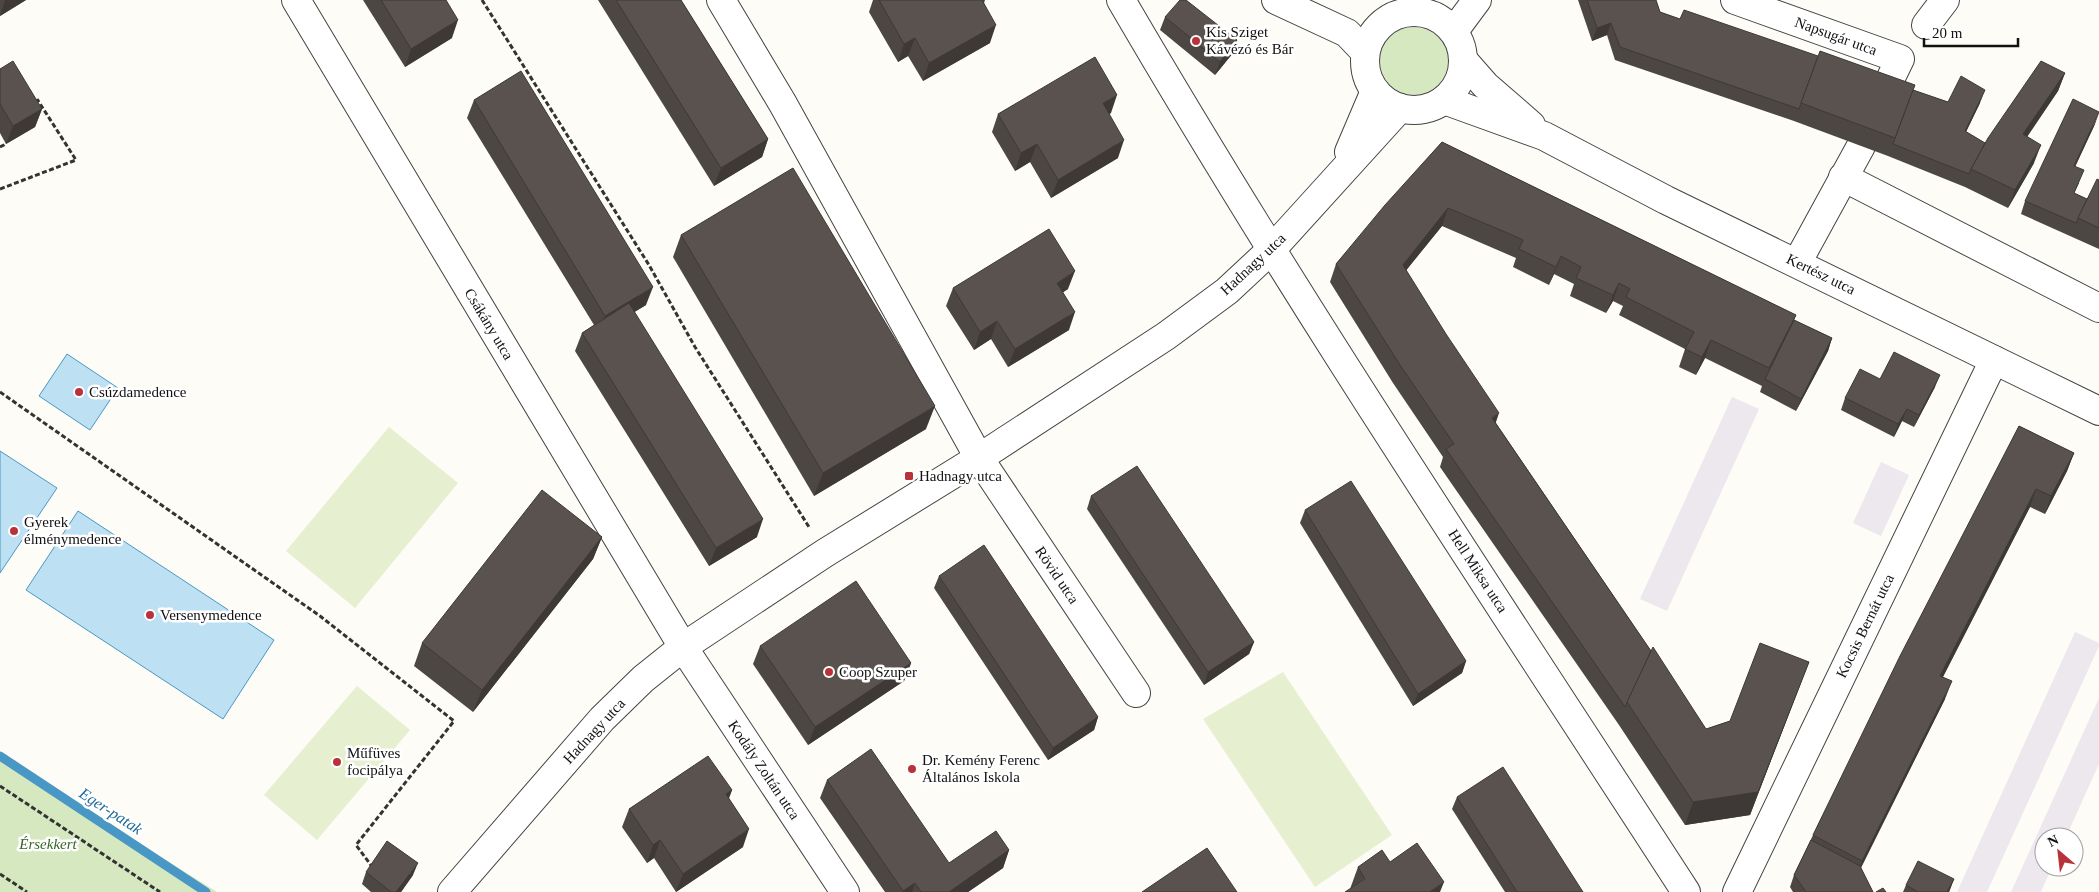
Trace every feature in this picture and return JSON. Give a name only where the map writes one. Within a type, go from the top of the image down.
[{"type":"street","name":"Csákány utca","points":[[296,0],[683,647]]},
{"type":"street","name":"Rövid utca","points":[[721,0],[783,104],[979,458],[1136,693]]},
{"type":"street","name":"Hell Miksa utca","points":[[1120,0],[1221,170],[1686,892]]},
{"type":"street","points":[[1276,0],[1347,33],[1365,52]]},
{"type":"street","points":[[1454,31],[1477,0]]},
{"type":"street","name":"Napsugár utca","points":[[1735,0],[1900,59],[1883,94]]},
{"type":"street","points":[[1926,25],[1945,0]]},
{"type":"street","points":[[1436,7],[1443,20],[1454,31],[1462,45],[1464,61],[1459,84],[1444,100],[1430,108],[1415,110],[1400,108],[1386,102],[1375,91],[1368,78],[1365,52],[1373,33],[1383,21],[1398,14],[1436,7]]},
{"type":"street","points":[[1311,15],[1383,21]]},
{"type":"street","name":"Kertész utca","points":[[1464,61],[1485,85],[1544,136]]},
{"type":"street","name":"Hadnagy utca","points":[[1339,174],[1375,91]]},
{"type":"street","name":"Kertész utca","points":[[1444,100],[1544,136],[1666,200],[2099,411]]},
{"type":"street","name":"Hadnagy utca","points":[[452,892],[602,719],[643,679],[683,647],[825,553],[979,458],[1166,336],[1228,291],[1272,249],[1400,108]]},
{"type":"street","points":[[1797,263],[1842,177],[1861,146]]},
{"type":"street","points":[[1842,177],[2099,308]]},
{"type":"street","name":"Kocsis Bernát utca","points":[[1737,892],[1994,360]]},
{"type":"street","name":"Kodály Zoltán utca","points":[[683,647],[845,892]]},
{"type":"path","points":[[482,0],[644,256],[695,347],[825,553]]},
{"type":"path","points":[[0,189],[76,160],[37,99]]},
{"type":"path","points":[[0,146],[6,144]]},
{"type":"path","points":[[0,392],[320,616],[454,722],[356,845],[374,868]]},
{"type":"path","points":[[0,786],[160,892]]},
{"type":"path","points":[[0,874],[27,892]]},
{"type":"shaded area","points":[[1732,397],[1759,409],[1667,611],[1640,599]]},
{"type":"shaded area","points":[[1881,462],[1909,475],[1881,536],[1853,523]]},
{"type":"shaded area","points":[[2075,632],[2099,643],[2099,646],[1987,892],[1957,892]]},
{"type":"shaded area","points":[[2099,698],[2099,764],[2071,827],[2040,827]]},
{"type":"shaded area","points":[[2034,841],[2034,877],[2048,877],[2041,892],[2011,892]]},
{"type":"green space","points":[[1414,27],[1427,30],[1438,37],[1445,48],[1448,61],[1445,74],[1438,85],[1427,92],[1414,95],[1401,92],[1390,85],[1383,74],[1380,61],[1383,48],[1390,37],[1401,30]]},
{"type":"green space","points":[[389,427],[458,483],[355,608],[286,551]]},
{"type":"green space","points":[[1283,672],[1392,835],[1315,887],[1203,719]]},
{"type":"green space","name":"Műfüves focipálya","points":[[357,686],[410,730],[317,840],[264,795]]},
{"type":"green space","name":"Érsekkert","points":[[0,756],[217,892],[0,892]]},
{"type":"water","name":"Csúzdamedence","points":[[67,354],[118,388],[90,430],[39,396]]},
{"type":"water","name":"Gyerek élménymedence","points":[[0,451],[57,488],[0,573]]},
{"type":"water","name":"Versenymedence","points":[[78,511],[274,640],[223,719],[26,590]]},
{"type":"building","points":[[381,0],[446,0],[458,20],[411,49]]},
{"type":"building","points":[[616,0],[681,0],[768,139],[721,168]]},
{"type":"building","points":[[879,0],[982,0],[996,25],[929,63],[915,38],[904,44]]},
{"type":"building","points":[[1180,0],[1186,0],[1237,40],[1220,62],[1165,17]]},
{"type":"building","points":[[1587,0],[1656,0],[1660,12],[1680,19],[1684,10],[1818,56],[1799,109],[1620,47],[1611,23],[1597,28]]},
{"type":"building","points":[[1820,51],[1915,85],[1895,138],[1801,103]]},
{"type":"building","points":[[1095,57],[1117,95],[1103,103],[1124,140],[1058,180],[1037,144],[1021,153],[998,114]]},
{"type":"building","points":[[13,61],[42,109],[13,126],[0,104],[0,69]]},
{"type":"building","points":[[2041,61],[2065,73],[2023,134],[2041,145],[2015,190],[1971,169],[1988,138]]},
{"type":"building","points":[[521,71],[653,287],[605,316],[474,100]]},
{"type":"building","points":[[1961,76],[1985,90],[1965,131],[1985,143],[1969,174],[1893,144],[1913,90],[1948,102]]},
{"type":"building","points":[[2073,99],[2099,112],[2074,166],[2084,170],[2074,193],[2087,199],[2076,223],[2025,201]]},
{"type":"building","points":[[1442,142],[1796,315],[1769,368],[1711,340],[1702,357],[1685,349],[1694,332],[1626,297],[1630,289],[1619,283],[1613,295],[1576,278],[1581,267],[1561,256],[1556,267],[1519,249],[1523,240],[1448,208],[1403,265],[1499,413],[1492,418],[1651,651],[1625,707],[1446,449],[1454,444],[1400,365],[1336,264],[1385,205]]},
{"type":"building","points":[[793,168],[935,406],[823,473],[681,235]]},
{"type":"building","points":[[2097,179],[2099,180],[2099,228],[2078,218]]},
{"type":"building","points":[[1049,229],[1075,271],[1057,283],[1075,312],[1015,349],[997,321],[980,332],[953,288]]},
{"type":"building","points":[[629,303],[763,519],[716,548],[582,333]]},
{"type":"building","points":[[1794,320],[1832,338],[1801,399],[1765,379]]},
{"type":"building","points":[[1894,352],[1940,375],[1919,415],[1907,409],[1898,424],[1845,398],[1860,369],[1880,379]]},
{"type":"building","points":[[2019,426],[2074,453],[2051,496],[2036,489],[1940,676],[1952,681],[1862,861],[1813,835],[1900,656]]},
{"type":"building","points":[[1137,466],[1254,642],[1208,672],[1091,496]]},
{"type":"building","points":[[1351,481],[1466,661],[1418,694],[1305,510]]},
{"type":"building","points":[[542,490],[602,537],[482,690],[422,643]]},
{"type":"building","points":[[984,545],[1098,717],[1053,748],[939,576]]},
{"type":"building","name":"Coop Szuper","points":[[856,581],[911,663],[815,727],[760,646]]},
{"type":"building","points":[[1760,643],[1809,662],[1758,792],[1693,802],[1627,702],[1653,647],[1706,729],[1730,721]]},
{"type":"building","points":[[871,749],[949,863],[996,831],[1009,850],[949,892],[921,892],[915,883],[903,891],[827,780]]},
{"type":"building","points":[[708,756],[732,790],[726,794],[749,829],[683,874],[660,840],[653,845],[629,809]]},
{"type":"building","points":[[1503,767],[1583,892],[1517,892],[1457,797]]},
{"type":"building","points":[[1811,840],[1860,866],[1873,892],[1806,892],[1794,875]]},
{"type":"building","points":[[387,841],[418,863],[396,892],[391,892],[366,872]]},
{"type":"building","points":[[1417,843],[1444,882],[1429,892],[1345,892],[1365,879],[1358,867],[1382,850],[1390,862]]},
{"type":"building","points":[[1207,848],[1237,892],[1142,892]]},
{"type":"building","points":[[1918,861],[1954,879],[1947,892],[1918,892],[1906,885]]},
{"type":"building","points":[[1883,888],[1886,892],[1876,892]]},
{"type":"waterway","name":"Eger-patak","points":[[0,756],[206,892]]},
{"type":"place","name":"Kis Sziget Kávézó és Bár","points":[[1196,41]]},
{"type":"place","name":"Csúzdamedence","points":[[79,392]]},
{"type":"place","name":"Hadnagy utca","points":[[909,476]]},
{"type":"place","name":"Gyerek élménymedence","points":[[14,531]]},
{"type":"place","name":"Versenymedence","points":[[150,615]]},
{"type":"place","name":"Coop Szuper","points":[[829,672]]},
{"type":"place","name":"Műfüves focipálya","points":[[337,762]]},
{"type":"place","name":"Dr. Kemény Ferenc Általános Iskola","points":[[912,769]]}]
